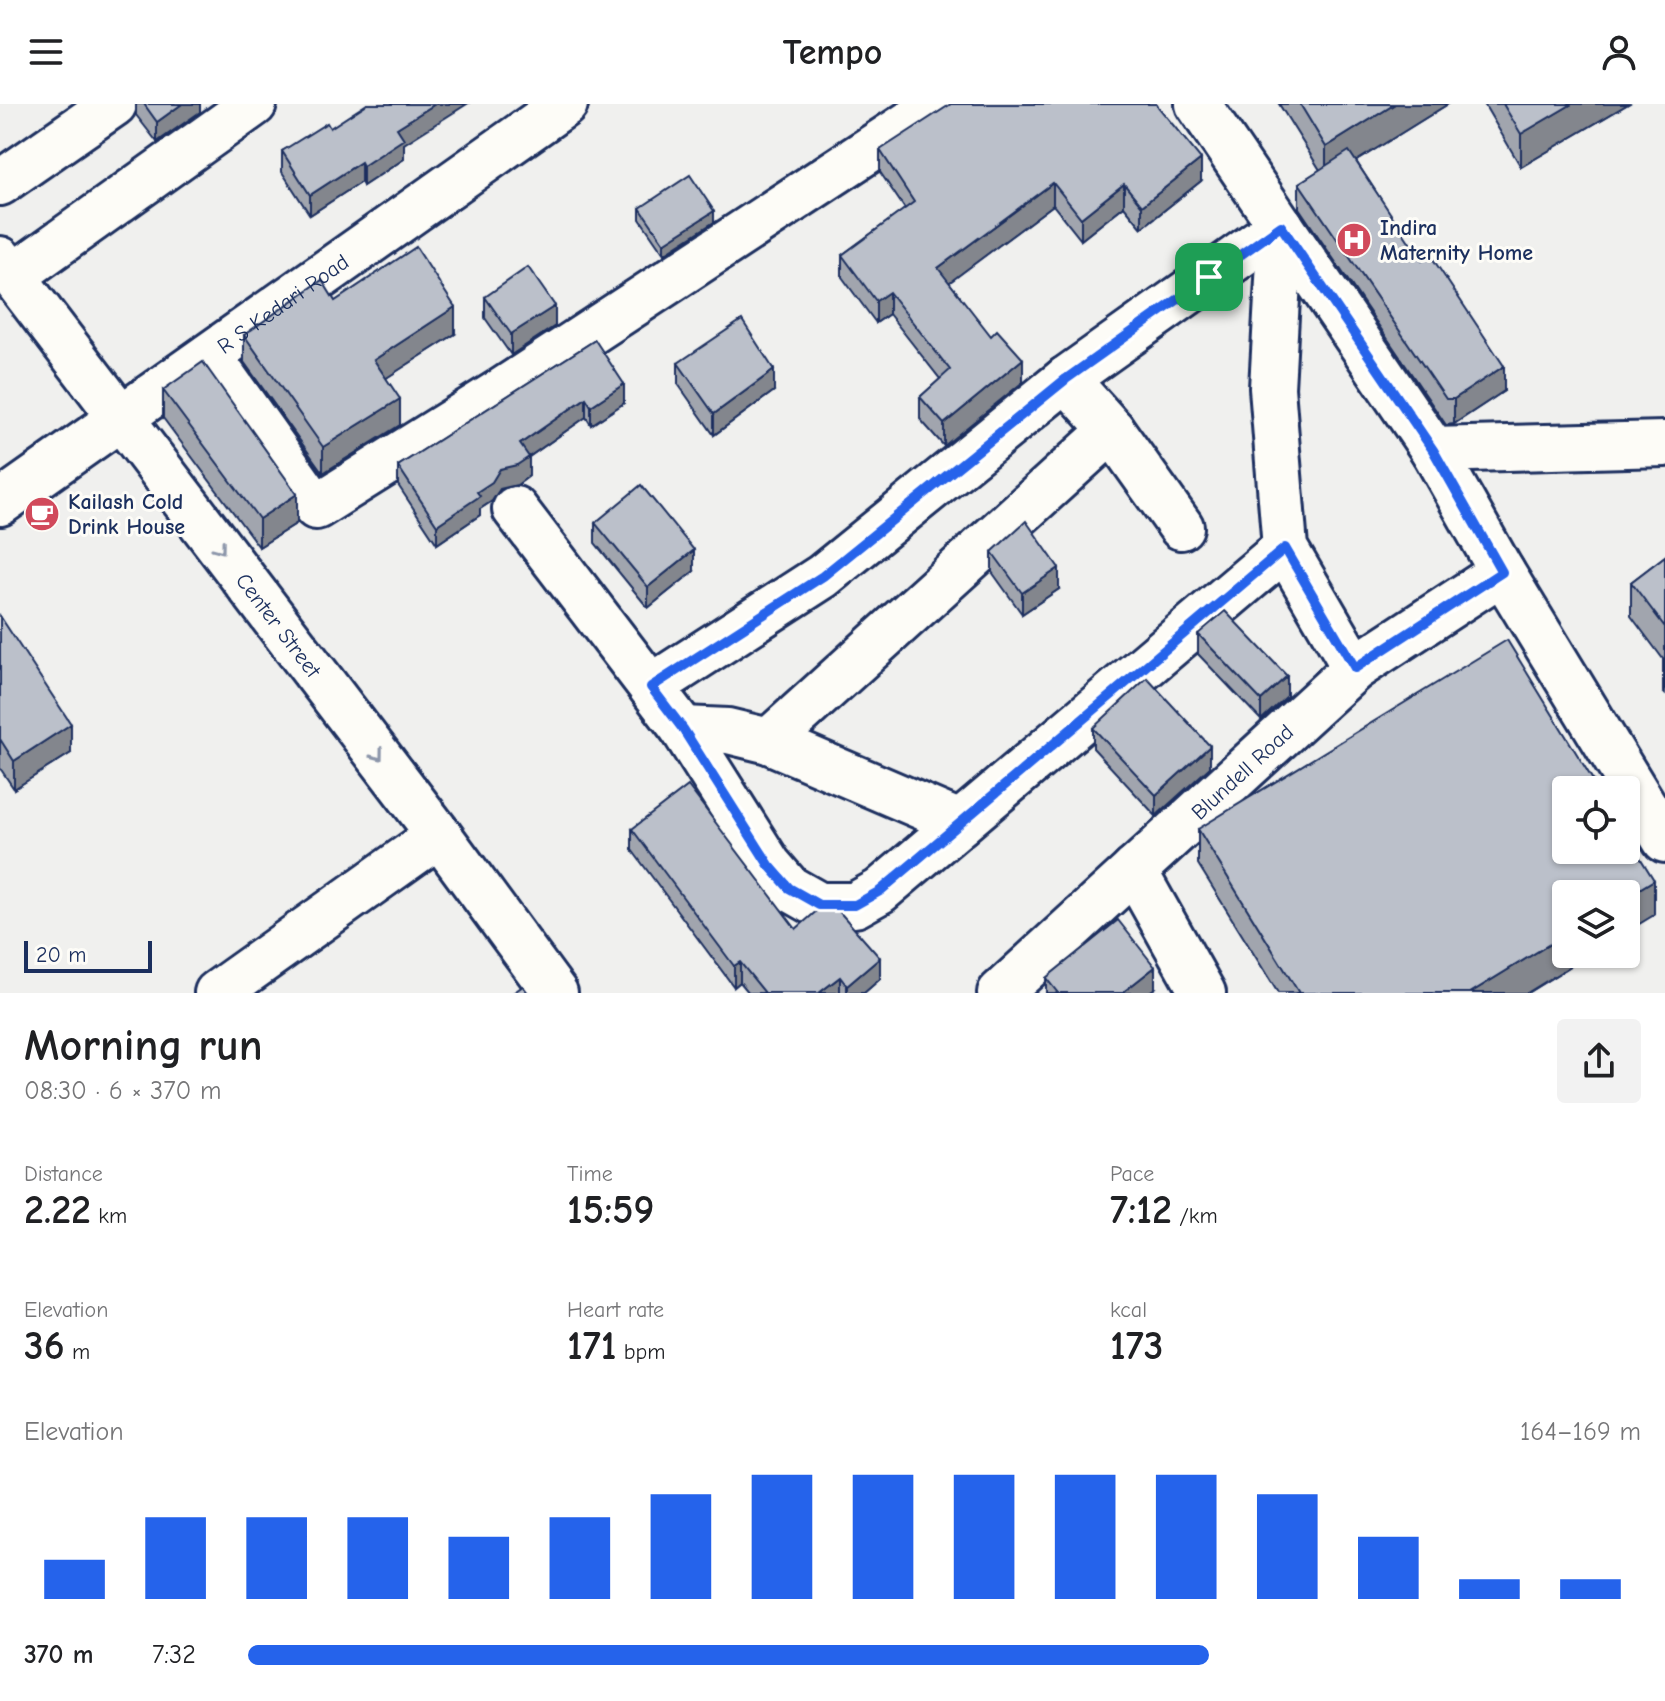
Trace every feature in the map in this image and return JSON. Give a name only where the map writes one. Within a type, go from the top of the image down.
[{"type":"street","points":[[0,183],[114,104]]},
{"type":"street","points":[[6,268],[254,104]]},
{"type":"street","name":"R S Kedari Road","points":[[0,503],[565,104]]},
{"type":"street","points":[[209,356],[316,507],[503,390],[939,104]]},
{"type":"street","points":[[1198,104],[1433,450],[1502,572],[1665,840]]},
{"type":"street","points":[[651,687],[823,576],[1066,379],[1281,226]]},
{"type":"street","points":[[1281,226],[1272,388],[1285,548],[1355,668]]},
{"type":"street","name":"Center Street","points":[[6,268],[439,835],[555,993]]},
{"type":"street","points":[[1066,379],[1112,430],[1181,527]]},
{"type":"street","points":[[769,741],[1112,430]]},
{"type":"street","points":[[1433,450],[1665,444]]},
{"type":"street","points":[[515,509],[683,729],[769,865],[789,888],[819,905],[855,905],[880,891],[1285,548]]},
{"type":"street","name":"Blundell Road","points":[[1000,993],[1355,668],[1502,572]]},
{"type":"street","points":[[683,729],[728,731],[769,741],[960,823]]},
{"type":"street","points":[[217,993],[439,835]]},
{"type":"street","points":[[1134,870],[1203,993]]},
{"type":"building","points":[[144,104],[182,104],[157,122]]},
{"type":"building","points":[[367,104],[435,104],[397,128],[404,139],[310,195],[282,151],[327,123],[330,128]]},
{"type":"building","points":[[951,104],[1156,104],[1201,159],[1142,206],[1124,184],[1081,218],[1053,183],[938,268],[991,336],[997,330],[1023,359],[944,424],[920,397],[950,370],[889,292],[876,301],[842,255],[914,202],[880,150]]},
{"type":"building","points":[[1300,104],[1395,104],[1326,147]]},
{"type":"building","points":[[1503,104],[1572,104],[1521,134]]},
{"type":"building","points":[[1349,151],[1422,261],[1431,256],[1504,366],[1454,399],[1446,399],[1299,183]]},
{"type":"building","points":[[690,175],[714,211],[664,243],[640,208]]},
{"type":"building","points":[[416,247],[455,307],[374,360],[400,399],[323,447],[244,335],[322,280],[335,301]]},
{"type":"building","points":[[528,267],[555,306],[511,334],[485,297]]},
{"type":"building","points":[[742,320],[774,370],[714,414],[678,363]]},
{"type":"building","points":[[595,340],[624,384],[591,406],[586,398],[520,444],[529,457],[517,465],[500,469],[492,482],[477,492],[480,496],[437,525],[398,466]]},
{"type":"building","points":[[203,362],[297,494],[259,519],[163,390]]},
{"type":"building","points":[[641,485],[694,550],[648,587],[595,523]]},
{"type":"building","points":[[1026,521],[1059,568],[1022,593],[992,552]]},
{"type":"building","points":[[1665,556],[1665,627],[1631,582]]},
{"type":"building","points":[[1225,611],[1287,676],[1261,700],[1198,634]]},
{"type":"building","points":[[0,616],[71,724],[14,761],[0,739]]},
{"type":"building","points":[[1507,640],[1590,776],[1552,776],[1552,864],[1640,864],[1640,858],[1654,880],[1640,888],[1640,880],[1552,880],[1552,943],[1470,993],[1299,993],[1198,829]]},
{"type":"building","points":[[1147,678],[1210,746],[1156,795],[1093,728]]},
{"type":"building","points":[[688,786],[796,929],[819,909],[837,909],[880,958],[847,986],[840,977],[819,993],[765,993],[740,962],[734,966],[632,829]]},
{"type":"building","points":[[1118,920],[1155,967],[1122,993],[1058,993],[1046,978]]},
{"type":"building","points":[[523,986],[528,993],[513,993]]},
{"type":"place","name":"Indira Maternity Home","points":[[1354,240]]},
{"type":"place","name":"Kailash Cold Drink House","points":[[42,514]]},
{"type":"route","points":[[1281,226],[1433,450],[1502,572],[1355,668],[1285,548],[880,891],[855,905],[819,905],[789,888],[769,865],[683,729],[651,687],[823,576],[1066,379],[1209,277],[1281,226]]}]
